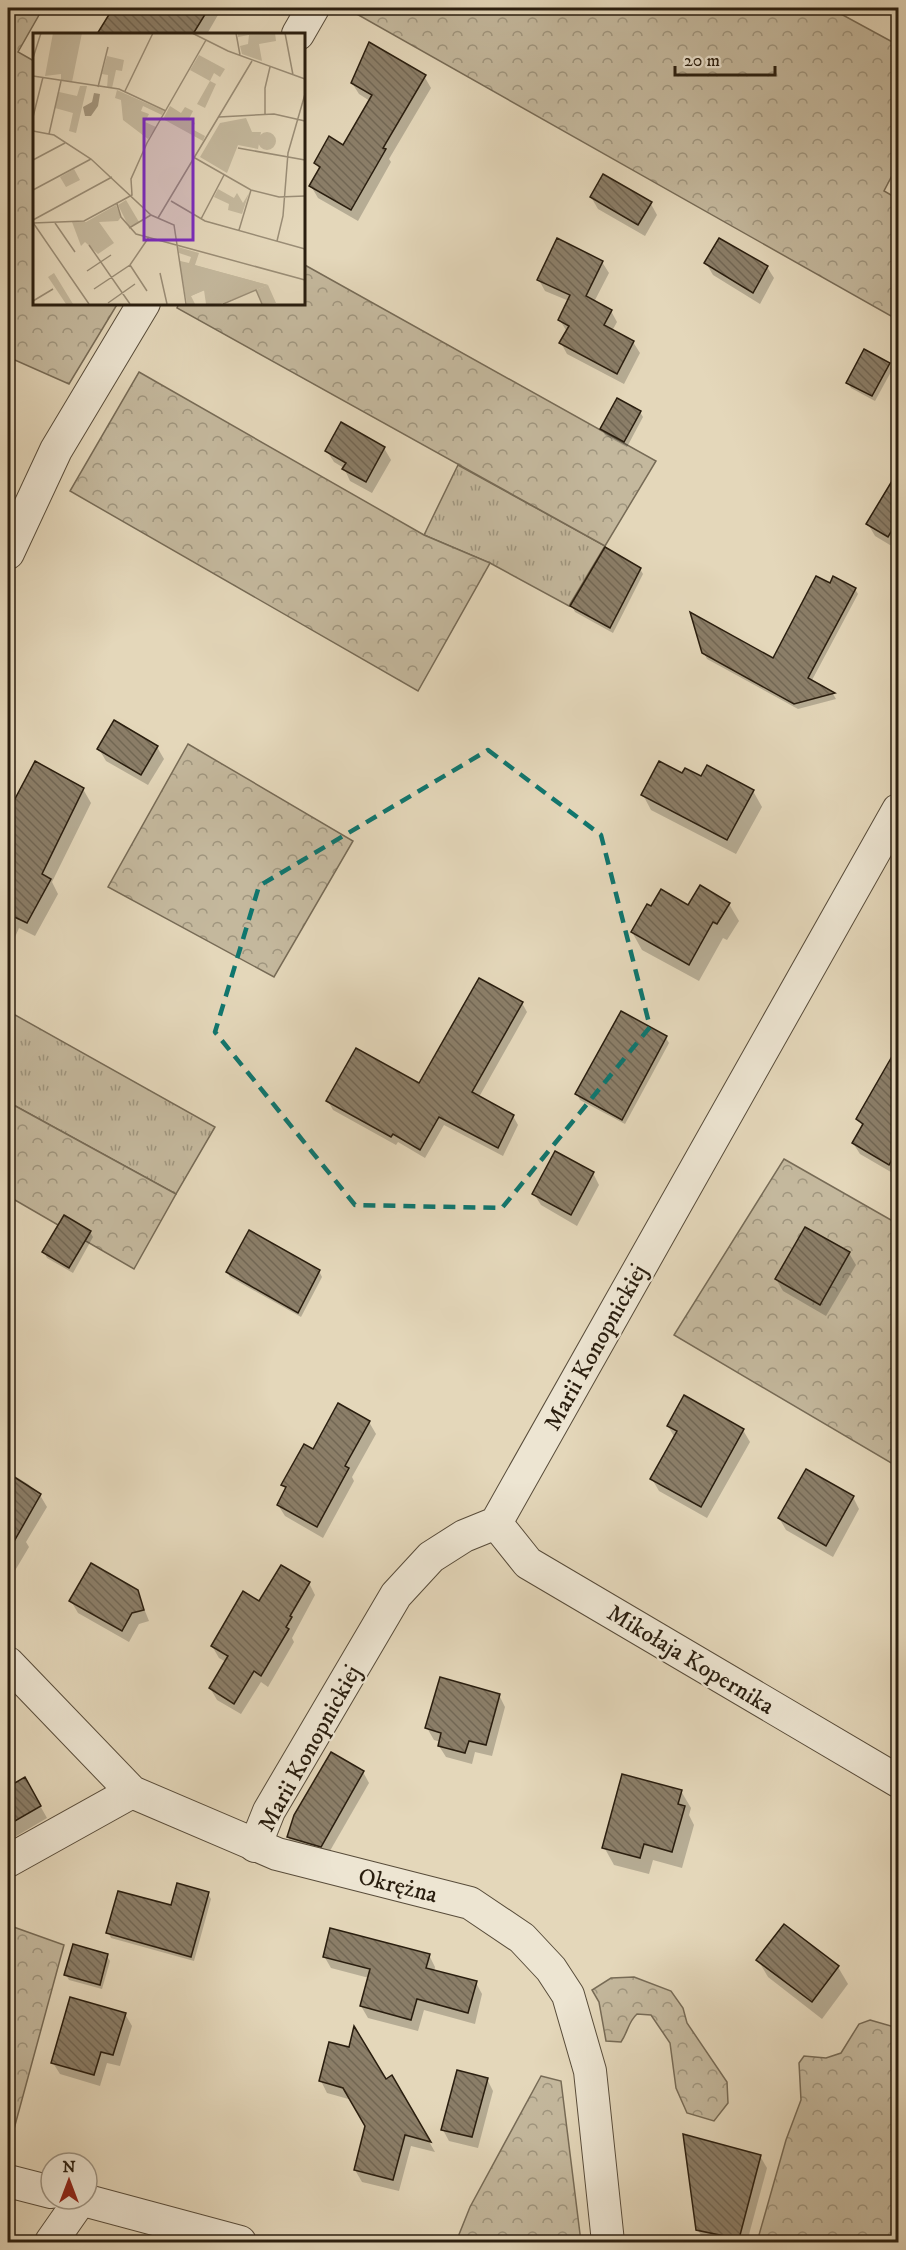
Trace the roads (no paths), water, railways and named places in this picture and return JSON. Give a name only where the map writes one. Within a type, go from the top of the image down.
[{"type":"street","points":[[299,33],[314,8]]},
{"type":"street","points":[[8,553],[56,450],[143,304]]},
{"type":"street","name":"Marii Konopnickiej","points":[[255,1846],[269,1811],[396,1595],[431,1557],[464,1536],[496,1523],[898,810]]},
{"type":"street","name":"Mikołaja Kopernika","points":[[496,1523],[528,1563],[898,1781]]},
{"type":"street","name":"Okrężna","points":[[8,1663],[132,1792],[255,1846],[470,1903],[522,1938],[551,1969],[568,1995],[590,2071],[608,2242]]},
{"type":"street","points":[[8,1861],[132,1792]]},
{"type":"street","points":[[8,2181],[39,2189]]},
{"type":"street","points":[[99,2204],[240,2242]]},
{"type":"street","points":[[51,2242],[72,2211]]}]
